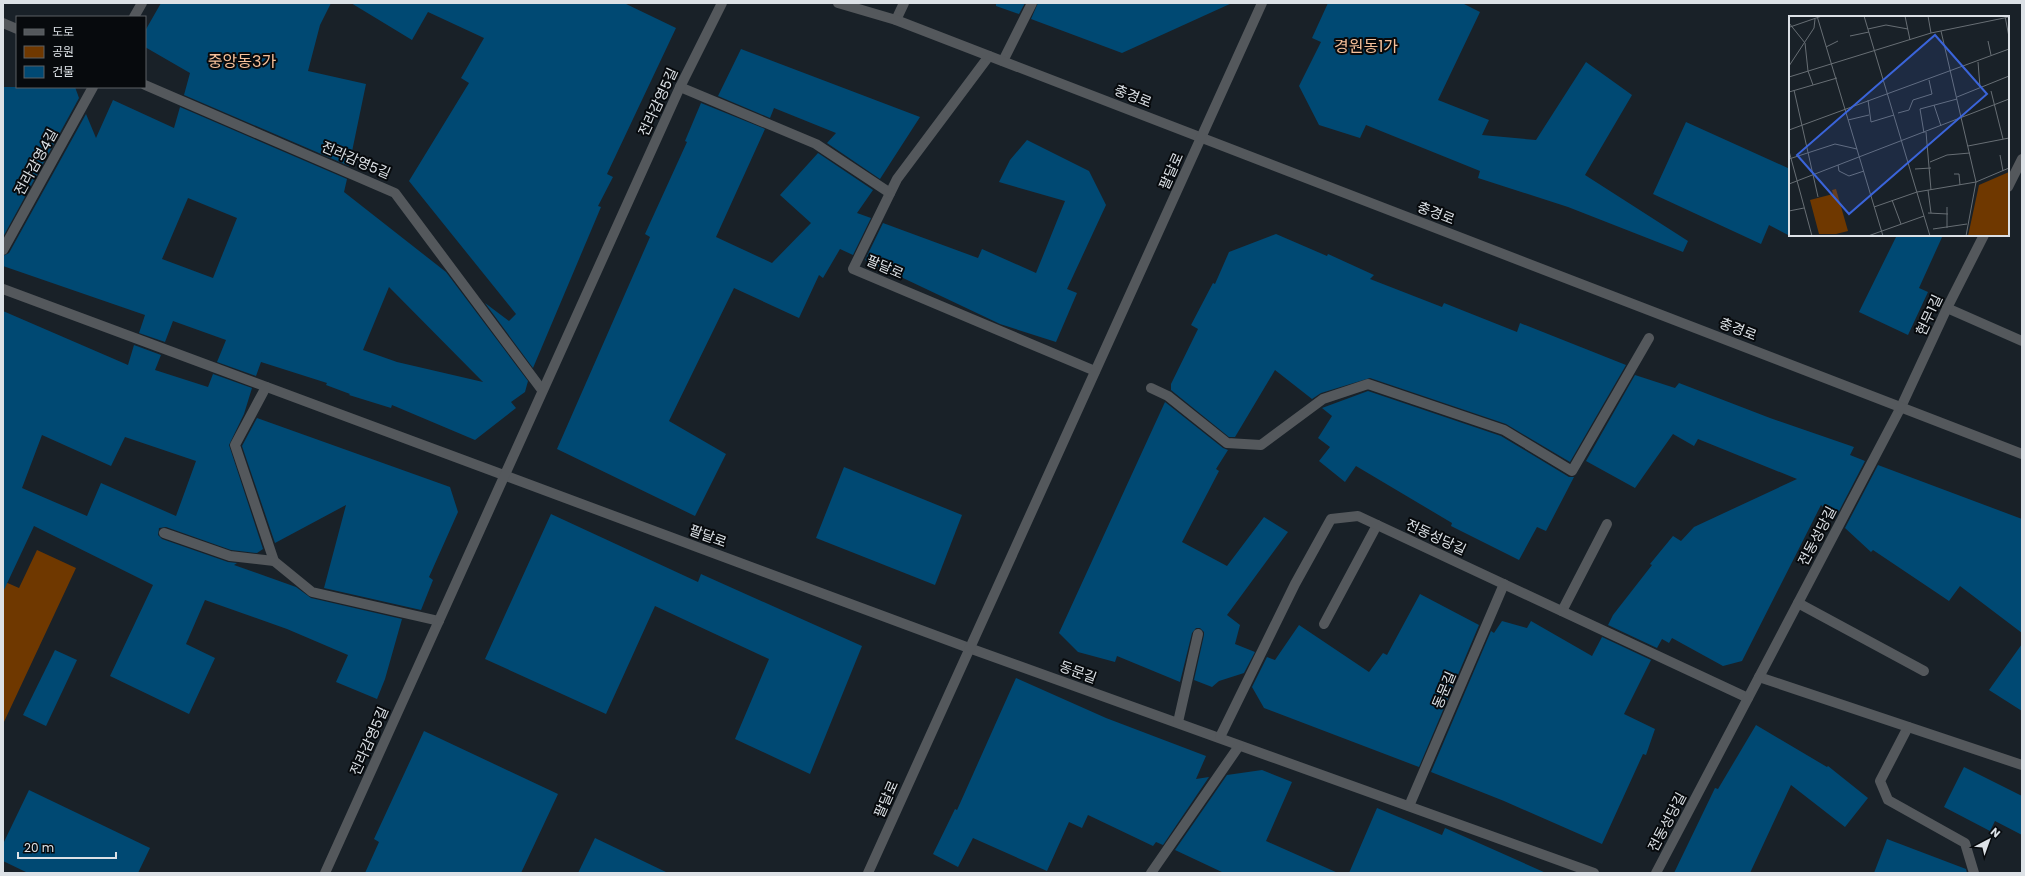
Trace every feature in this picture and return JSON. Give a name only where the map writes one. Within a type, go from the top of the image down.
[{"type":"street","points":[[135,16],[142,3]]},
{"type":"street","name":"전라감영5길","points":[[325,873],[680,87],[722,3]]},
{"type":"street","name":"충경로","points":[[838,3],[896,20],[2022,454]]},
{"type":"street","points":[[896,20],[904,3]]},
{"type":"street","points":[[1003,61],[1032,3]]},
{"type":"street","name":"팔달로","points":[[868,873],[1262,3]]},
{"type":"street","points":[[3,23],[16,29]]},
{"type":"street","name":"팔달로","points":[[989,56],[897,179],[854,269],[1095,371]]},
{"type":"street","name":"전라감영5길","points":[[146,84],[395,192],[542,390]]},
{"type":"street","points":[[680,87],[816,144],[890,193]]},
{"type":"street","name":"전라감영4길","points":[[3,250],[93,88]]},
{"type":"street","points":[[2009,185],[2022,160]]},
{"type":"street","name":"현무1길","points":[[1901,407],[1947,308],[1983,236]]},
{"type":"street","points":[[3,290],[505,476]]},
{"type":"street","points":[[1947,308],[2022,341]]},
{"type":"street","points":[[1151,388],[1168,396],[1227,443],[1261,445],[1323,399],[1368,384],[1504,430],[1572,471],[1649,338]]},
{"type":"street","points":[[266,387],[235,445],[274,561],[312,592],[439,621]]},
{"type":"street","name":"전동성당길","points":[[1656,873],[1901,407]]},
{"type":"street","name":"팔달로","points":[[505,476],[970,648]]},
{"type":"street","name":"전동성당길","points":[[1220,737],[1295,584],[1331,519],[1358,516],[1748,698]]},
{"type":"street","points":[[1562,611],[1607,524]]},
{"type":"street","points":[[1324,624],[1378,525]]},
{"type":"street","points":[[164,533],[230,556],[274,561]]},
{"type":"street","name":"동문길","points":[[1409,806],[1504,584]]},
{"type":"street","points":[[1798,603],[1924,671]]},
{"type":"street","points":[[1178,722],[1198,634]]},
{"type":"street","name":"동문길","points":[[970,648],[1594,873]]},
{"type":"street","points":[[1759,677],[2022,765]]},
{"type":"street","points":[[1908,727],[1880,781],[1888,800],[1965,843],[1975,871],[1974,873]]},
{"type":"street","points":[[1151,873],[1240,746]]},
{"type":"green space","points":[[37,550],[76,568],[3,724],[3,581],[19,588]]},
{"type":"building","points":[[161,3],[331,3],[320,25],[308,71],[366,84],[349,166],[184,95],[190,73],[146,48],[146,29]]},
{"type":"building","points":[[351,3],[624,3],[676,28],[607,174],[613,177],[598,206],[601,207],[533,368],[485,303],[509,321],[516,314],[409,181],[469,83],[461,78],[484,38],[428,12],[412,40]]},
{"type":"building","points":[[996,3],[1025,3],[1019,14],[996,6]]},
{"type":"building","points":[[1038,3],[1232,3],[1122,53],[1031,19]]},
{"type":"building","points":[[1328,3],[1462,3],[1480,12],[1438,100],[1489,120],[1482,135],[1536,140],[1586,62],[1632,95],[1585,175],[1688,241],[1683,252],[1568,207],[1478,178],[1480,171],[1366,125],[1360,138],[1319,125],[1299,86],[1321,42],[1312,38]]},
{"type":"building","points":[[741,49],[920,117],[880,179],[827,143],[836,133],[774,108],[770,118],[718,96]]},
{"type":"building","points":[[3,87],[75,88],[79,98],[3,237]]},
{"type":"building","points":[[113,100],[174,128],[180,107],[347,179],[344,192],[446,272],[528,381],[525,392],[511,402],[516,408],[475,440],[392,405],[391,408],[349,395],[350,394],[326,385],[327,383],[261,362],[256,376],[217,362],[226,340],[173,321],[165,342],[139,333],[145,315],[3,266],[3,256],[9,253],[86,114],[96,138]],"holes":[[[188,198],[237,218],[213,278],[162,259]],[[389,287],[483,382],[397,362],[363,350]]]},
{"type":"building","points":[[701,103],[765,129],[716,237],[772,263],[811,223],[780,195],[818,153],[873,190],[857,213],[871,218],[853,255],[840,249],[823,278],[819,275],[799,318],[734,288],[669,421],[726,454],[695,516],[557,449],[650,237],[645,234],[687,142],[685,141]]},
{"type":"building","points":[[1686,122],[1789,169],[1789,235],[1769,225],[1761,244],[1653,194]]},
{"type":"building","points":[[1027,140],[1089,171],[1106,205],[1067,289],[1077,293],[1056,342],[1000,324],[865,260],[883,223],[978,258],[982,249],[1036,273],[1065,201],[999,182],[1010,160]]},
{"type":"building","points":[[1276,234],[1327,256],[1328,254],[1374,275],[1370,279],[1442,307],[1444,303],[1517,332],[1520,323],[1626,365],[1570,462],[1506,424],[1370,378],[1321,393],[1312,399],[1275,370],[1235,437],[1229,437],[1171,390],[1171,384],[1198,329],[1191,325],[1213,283],[1215,284],[1229,252]]},
{"type":"building","points":[[1897,236],[1943,236],[1919,288],[1928,292],[1908,335],[1859,312]]},
{"type":"building","points":[[3,311],[128,365],[134,345],[161,355],[155,370],[208,387],[213,374],[252,388],[244,414],[229,445],[263,549],[257,553],[231,550],[166,527],[159,528],[158,535],[162,539],[228,562],[237,563],[234,565],[296,587],[311,598],[402,619],[385,679],[377,699],[336,682],[348,655],[287,629],[205,600],[186,644],[215,658],[189,714],[110,676],[153,585],[34,526],[3,592]],"holes":[[[42,435],[111,466],[125,437],[196,461],[176,516],[101,483],[87,516],[22,488]]]},
{"type":"building","points":[[1635,375],[1675,388],[1679,383],[1770,418],[1854,447],[1850,455],[1865,461],[1835,519],[1821,505],[1742,661],[1723,666],[1672,638],[1669,643],[1662,639],[1657,648],[1608,625],[1613,615],[1652,565],[1650,564],[1673,536],[1681,541],[1694,527],[1797,479],[1698,439],[1694,446],[1673,434],[1635,488],[1586,461]]},
{"type":"building","points":[[1368,391],[1501,436],[1569,477],[1574,477],[1546,531],[1537,527],[1519,560],[1451,526],[1452,523],[1356,466],[1345,482],[1319,461],[1330,447],[1318,438],[1332,416],[1322,408]]},
{"type":"building","points":[[1165,402],[1223,448],[1228,450],[1216,469],[1219,471],[1182,542],[1227,566],[1264,517],[1288,532],[1227,615],[1240,625],[1235,644],[1255,652],[1244,673],[1219,681],[1212,687],[1194,680],[1204,635],[1204,632],[1200,628],[1196,628],[1192,633],[1180,682],[1117,656],[1115,662],[1078,652],[1059,633]]},
{"type":"building","points":[[257,418],[450,487],[458,512],[429,577],[433,580],[421,610],[324,588],[346,505],[275,543],[242,446]]},
{"type":"building","points":[[1878,465],[2022,519],[2022,633],[1960,586],[1949,601],[1873,550],[1871,552],[1845,528]]},
{"type":"building","points":[[844,467],[962,515],[935,585],[816,538]]},
{"type":"building","points":[[551,514],[698,582],[701,574],[862,646],[810,774],[735,739],[769,659],[655,606],[606,714],[485,659]]},
{"type":"building","points":[[1420,594],[1479,625],[1419,767],[1264,708],[1252,687],[1267,657],[1275,660],[1299,625],[1369,672],[1383,653],[1387,655]]},
{"type":"building","points":[[1502,621],[1527,628],[1531,621],[1592,656],[1602,637],[1651,660],[1624,714],[1655,729],[1646,755],[1643,754],[1602,844],[1504,801],[1431,772],[1491,631],[1494,633]]},
{"type":"building","points":[[2022,644],[2022,711],[1989,690]]},
{"type":"building","points":[[55,650],[77,660],[46,726],[23,715]]},
{"type":"building","points":[[1016,678],[1106,718],[1206,756],[1196,779],[1209,777],[1163,845],[1156,842],[1153,846],[1088,815],[1082,828],[1069,822],[1047,871],[973,838],[958,867],[933,854],[955,809],[957,810]]},
{"type":"building","points":[[1756,725],[1827,767],[1828,766],[1868,798],[1845,827],[1791,785],[1750,873],[1674,873],[1715,788],[1718,789]]},
{"type":"building","points":[[424,731],[558,794],[521,873],[365,873],[379,842],[374,839]]},
{"type":"building","points":[[1964,767],[2022,796],[2022,835],[1995,821],[1990,831],[1944,807]]},
{"type":"building","points":[[1262,770],[1292,782],[1266,841],[1338,873],[1224,873],[1175,850],[1227,775]]},
{"type":"building","points":[[29,790],[150,848],[138,873],[28,873],[3,861],[3,844]]},
{"type":"building","points":[[1377,808],[1442,835],[1445,828],[1546,873],[1349,873]]},
{"type":"building","points":[[595,838],[668,873],[578,873]]},
{"type":"building","points":[[1887,839],[1966,869],[1967,873],[1874,873]]},
{"type":"district","name":"경원동1가","points":[[1366,46]]},
{"type":"district","name":"중앙동3가","points":[[242,61]]}]
